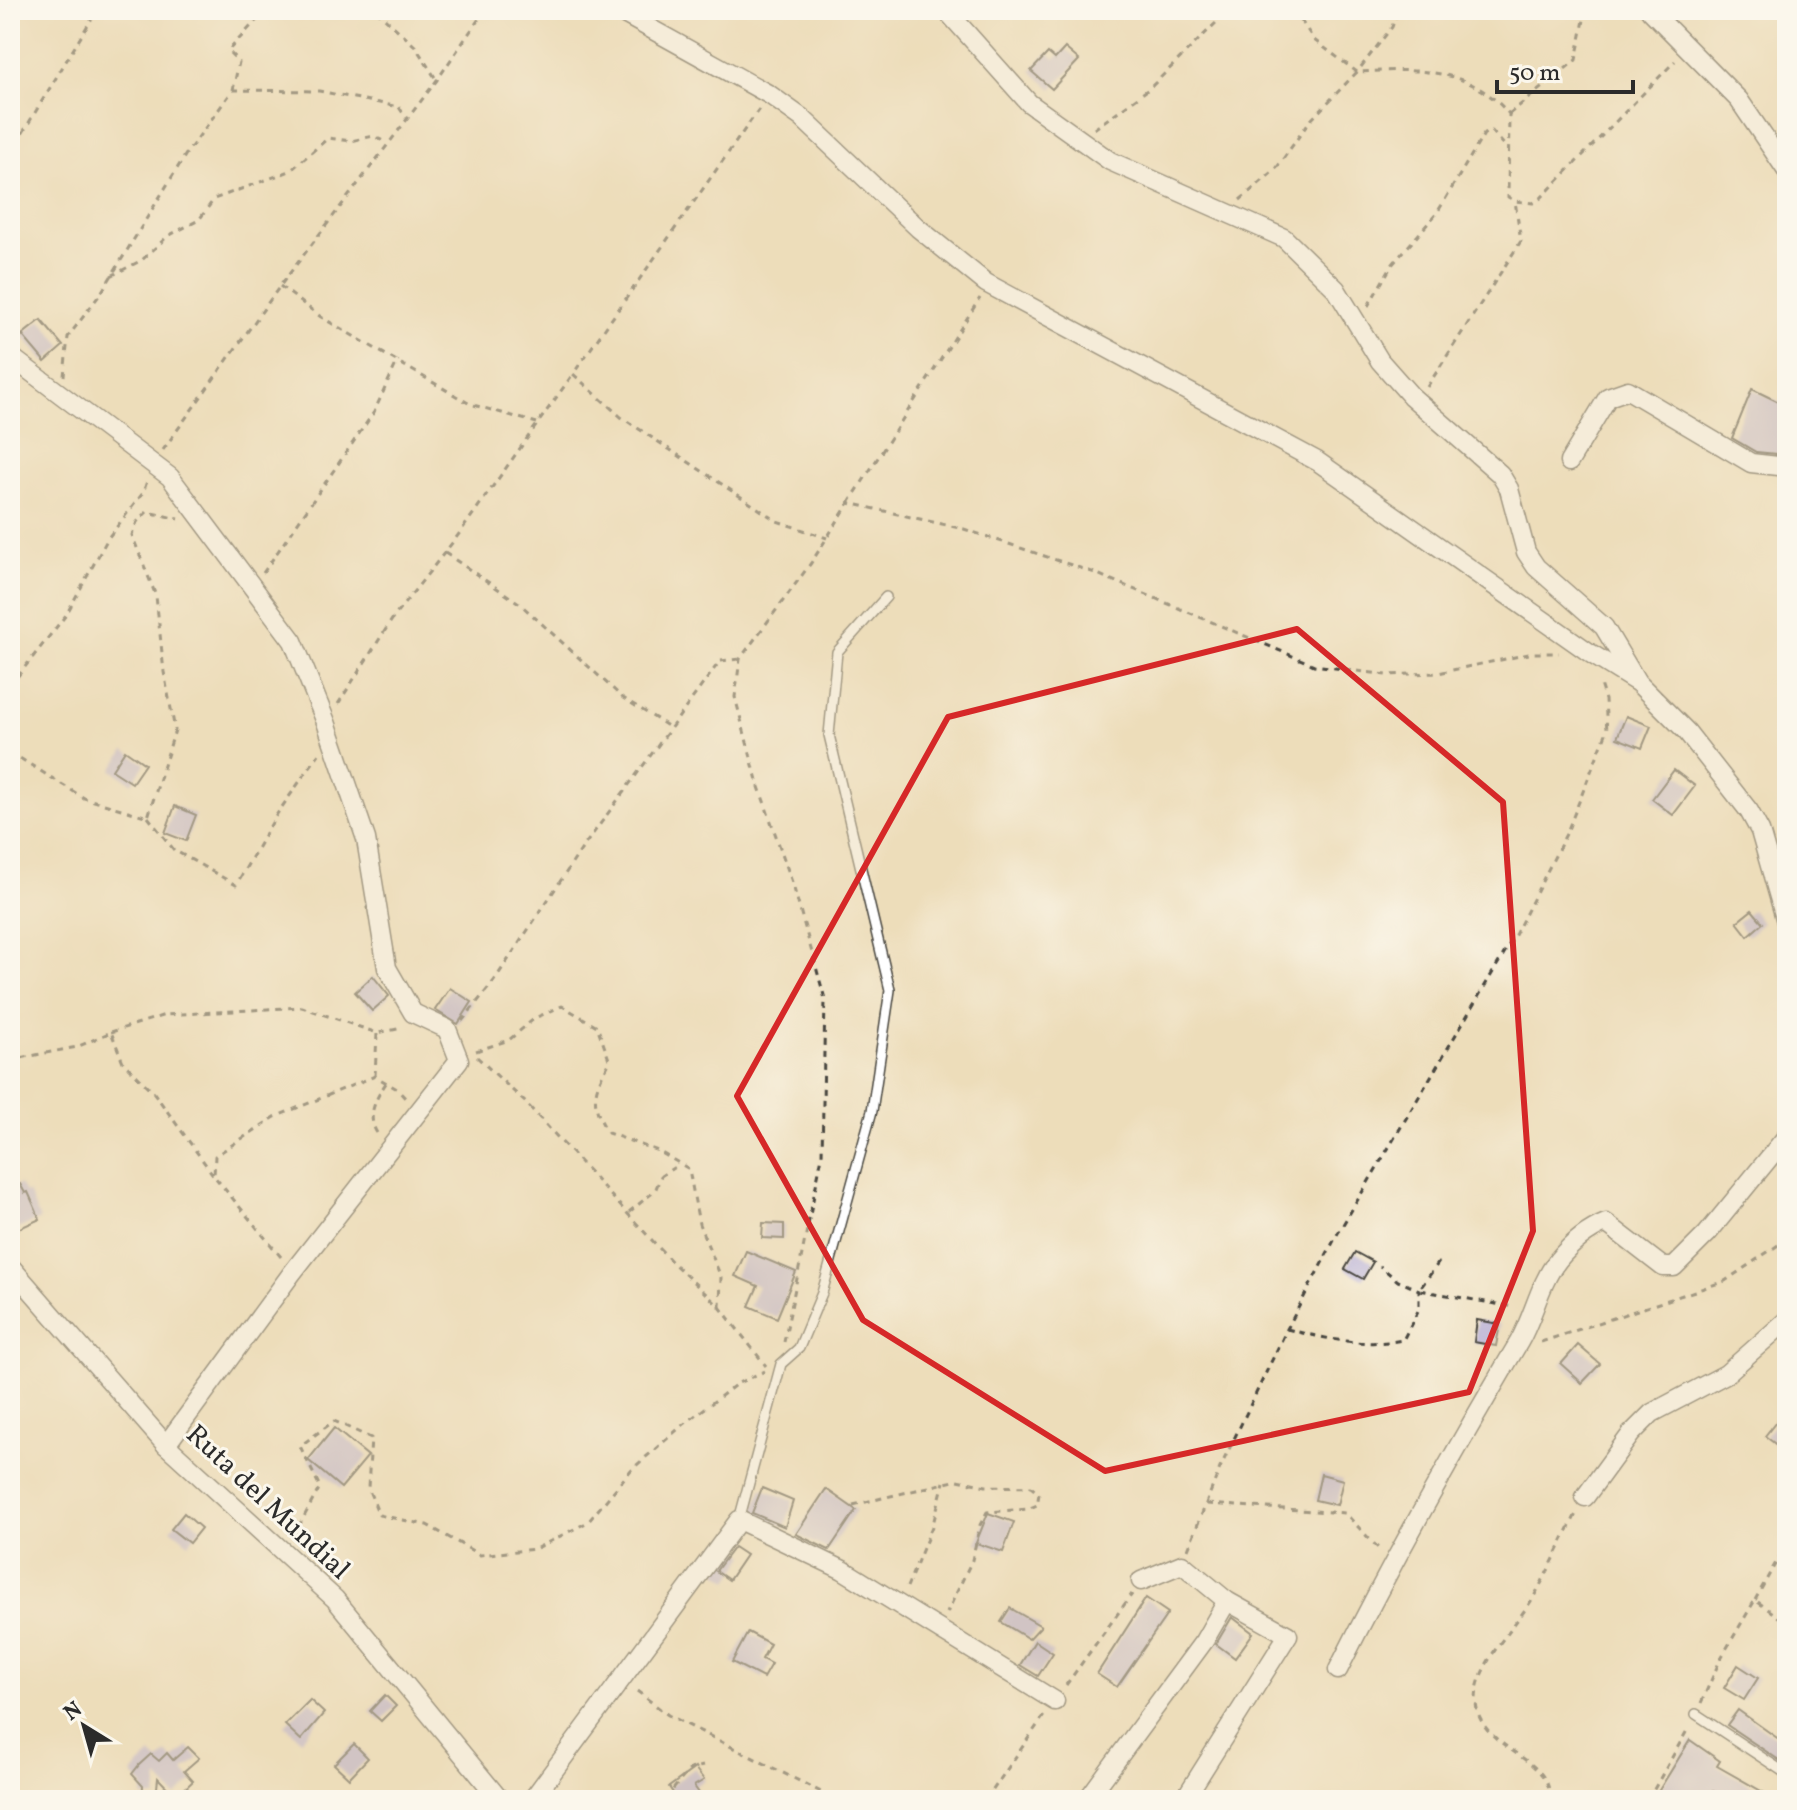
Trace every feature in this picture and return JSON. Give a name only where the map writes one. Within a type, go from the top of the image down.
[{"type":"street","points":[[617,10],[770,95],[802,118],[918,228],[986,283],[1317,461],[1590,653],[1637,682],[1687,732],[1749,811],[1760,831],[1787,925]]},
{"type":"street","points":[[946,10],[1029,103],[1110,161],[1284,238],[1336,289],[1380,361],[1411,396],[1500,474],[1509,489],[1526,552],[1536,567],[1604,627],[1637,682]]},
{"type":"street","points":[[1650,10],[1739,100],[1787,171]]},
{"type":"street","points":[[10,356],[170,477],[293,641],[326,722],[366,839],[387,968],[413,1013],[447,1029],[459,1060],[292,1273],[166,1445]]},
{"type":"street","points":[[1569,462],[1608,397],[1628,390],[1751,463],[1787,467]]},
{"type":"street","points":[[1338,1670],[1390,1567],[1514,1350],[1545,1281],[1559,1259],[1586,1231],[1606,1223],[1623,1233],[1663,1267],[1674,1267],[1727,1212],[1787,1136]]},
{"type":"street","name":"Ruta del Mundial","points":[[10,1266],[166,1445],[335,1599],[500,1800]]},
{"type":"street","points":[[1585,1497],[1631,1434],[1652,1413],[1726,1374],[1787,1320]]},
{"type":"street","points":[[532,1800],[739,1520],[843,1570],[1055,1701]]},
{"type":"street","points":[[1141,1581],[1182,1564],[1227,1601],[1288,1635],[1184,1800]]},
{"type":"street","points":[[1087,1800],[1204,1641],[1227,1601]]},
{"type":"lane","points":[[739,1520],[781,1364],[799,1348],[822,1293],[872,1111],[890,990],[829,735],[837,652],[886,597]]},
{"type":"lane","points":[[1696,1714],[1787,1774]]},
{"type":"path","points":[[10,154],[53,89],[97,10]]},
{"type":"path","points":[[61,395],[68,337],[111,276],[186,154],[233,90],[239,62],[228,51],[266,10]]},
{"type":"path","points":[[376,10],[415,46],[437,80]]},
{"type":"path","points":[[10,686],[66,615],[108,538],[143,493],[153,465],[280,286],[437,80],[485,10]]},
{"type":"path","points":[[1083,142],[1150,88],[1229,10]]},
{"type":"path","points":[[1294,10],[1314,40],[1357,72],[1402,70],[1454,75],[1493,95],[1509,114],[1508,197],[1533,203],[1689,47]]},
{"type":"path","points":[[1229,214],[1276,169],[1309,122],[1357,72],[1392,27],[1398,10]]},
{"type":"path","points":[[1509,114],[1576,60],[1586,10]]},
{"type":"path","points":[[233,90],[319,91],[399,107],[407,119]]},
{"type":"path","points":[[10,752],[84,798],[148,817],[174,850],[236,885],[277,814],[325,745],[326,722],[393,618],[445,553],[770,95]]},
{"type":"path","points":[[1353,320],[1371,303],[1392,265],[1437,213],[1484,134],[1492,131],[1507,148]]},
{"type":"path","points":[[111,276],[142,260],[168,236],[199,220],[214,199],[290,171],[328,138],[351,141],[373,136],[389,144]]},
{"type":"path","points":[[1411,396],[1432,383],[1521,241],[1515,201]]},
{"type":"path","points":[[781,1364],[822,1156],[825,999],[793,885],[758,784],[735,697],[740,659],[827,538],[908,406],[965,325],[986,283]]},
{"type":"path","points":[[280,286],[321,317],[398,359],[470,404],[537,423]]},
{"type":"path","points":[[252,589],[374,412],[398,359]]},
{"type":"path","points":[[573,374],[621,417],[777,521],[827,538]]},
{"type":"path","points":[[849,503],[964,529],[1095,573],[1314,665],[1387,675],[1438,673],[1534,653],[1590,653],[1605,700],[1607,731],[1567,832],[1515,935],[1338,1233],[1287,1329],[1220,1468],[1182,1564]]},
{"type":"path","points":[[148,817],[175,730],[164,672],[156,596],[132,535],[137,522],[147,512],[206,525]]},
{"type":"path","points":[[445,553],[519,603],[623,698],[671,728]]},
{"type":"path","points":[[450,1036],[494,981],[581,850],[720,661],[740,659]]},
{"type":"path","points":[[282,1553],[320,1487],[300,1446],[334,1421],[371,1438],[368,1488],[379,1515],[427,1525],[480,1555],[535,1549],[588,1522],[631,1470],[683,1425],[738,1383],[768,1369],[720,1307],[672,1262],[525,1102],[472,1052],[509,1040],[535,1018],[562,1006],[597,1026],[610,1062],[598,1080],[594,1109],[608,1133],[658,1151],[689,1169],[699,1224],[721,1277],[720,1307]]},
{"type":"path","points":[[10,1060],[77,1047],[111,1032],[165,1015],[302,1007],[377,1033],[402,1029],[413,1013]]},
{"type":"path","points":[[111,1032],[123,1062],[154,1093],[214,1176],[292,1273]]},
{"type":"path","points":[[375,1076],[377,1033]]},
{"type":"path","points":[[214,1176],[215,1156],[275,1117],[375,1076]]},
{"type":"path","points":[[375,1076],[397,1089],[417,1113]]},
{"type":"path","points":[[386,1083],[373,1102],[374,1128],[389,1149]]},
{"type":"path","points":[[629,1212],[655,1191],[661,1176],[679,1164]]},
{"type":"path","points":[[1514,1350],[1725,1281],[1787,1239]]},
{"type":"path","points":[[1287,1329],[1320,1338],[1385,1343],[1403,1340],[1419,1309],[1419,1290],[1439,1262]]},
{"type":"path","points":[[1380,1266],[1398,1281],[1419,1290],[1509,1305],[1531,1317]]},
{"type":"path","points":[[899,1605],[933,1524],[944,1482]]},
{"type":"path","points":[[853,1505],[944,1482],[1031,1487],[1039,1494],[1037,1505],[1028,1509],[987,1512],[980,1525],[972,1560],[947,1608],[942,1632]]},
{"type":"path","points":[[1549,1800],[1550,1792],[1537,1768],[1491,1737],[1481,1722],[1476,1704],[1479,1679],[1536,1593],[1585,1497]]},
{"type":"path","points":[[1207,1504],[1345,1513],[1374,1539],[1390,1567]]},
{"type":"path","points":[[1648,1800],[1696,1714],[1721,1658],[1787,1543]]},
{"type":"path","points":[[1755,1600],[1787,1623]]},
{"type":"path","points":[[621,1680],[668,1715],[837,1800]]},
{"type":"path","points":[[672,1800],[670,1793],[690,1769],[703,1766]]},
{"type":"highlighted area","points":[[1297,629],[1503,802],[1533,1231],[1469,1392],[1105,1471],[863,1320],[737,1096],[948,717]]},
{"type":"building","points":[[1065,48],[1079,60],[1052,89],[1031,71],[1048,53],[1055,59]]},
{"type":"building","points":[[41,320],[63,346],[45,362],[22,335]]},
{"type":"building","points":[[1752,389],[1787,406],[1787,455],[1756,452],[1732,438]]},
{"type":"building","points":[[1626,716],[1651,726],[1642,748],[1617,738]]},
{"type":"building","points":[[125,750],[145,764],[132,783],[112,770]]},
{"type":"building","points":[[1674,770],[1695,786],[1673,815],[1652,799]]},
{"type":"building","points":[[175,806],[196,815],[186,841],[165,833]]},
{"type":"building","points":[[1752,910],[1763,923],[1748,936],[1737,922]]},
{"type":"building","points":[[373,976],[389,996],[372,1011],[355,992]]},
{"type":"building","points":[[450,988],[472,1002],[458,1024],[435,1010]]},
{"type":"building","points":[[20,1184],[25,1193],[28,1192],[40,1219],[18,1229],[10,1211],[10,1188]]},
{"type":"building","points":[[763,1223],[784,1224],[784,1239],[762,1238]]},
{"type":"building","points":[[746,1251],[796,1272],[777,1318],[749,1306],[758,1286],[735,1276]]},
{"type":"building","points":[[1355,1252],[1373,1262],[1363,1279],[1345,1269]]},
{"type":"building","points":[[1477,1320],[1500,1324],[1496,1346],[1474,1342]]},
{"type":"building","points":[[1578,1345],[1600,1364],[1582,1383],[1561,1364]]},
{"type":"building","points":[[1787,1408],[1787,1453],[1765,1436]]},
{"type":"building","points":[[334,1428],[368,1456],[341,1488],[308,1460]]},
{"type":"building","points":[[1321,1474],[1343,1480],[1337,1505],[1315,1500]]},
{"type":"building","points":[[762,1488],[793,1501],[785,1527],[752,1513]]},
{"type":"building","points":[[826,1489],[856,1510],[829,1550],[796,1534]]},
{"type":"building","points":[[184,1513],[201,1528],[189,1543],[171,1529]]},
{"type":"building","points":[[988,1513],[1014,1522],[1003,1552],[976,1543]]},
{"type":"building","points":[[734,1547],[746,1555],[729,1580],[716,1571]]},
{"type":"building","points":[[1146,1598],[1168,1613],[1117,1687],[1097,1674]]},
{"type":"building","points":[[1010,1608],[1041,1626],[1029,1639],[1001,1622]]},
{"type":"building","points":[[1232,1617],[1253,1633],[1235,1658],[1216,1644]]},
{"type":"building","points":[[748,1632],[770,1644],[762,1659],[771,1664],[763,1678],[732,1662]]},
{"type":"building","points":[[1035,1641],[1053,1653],[1038,1676],[1020,1665]]},
{"type":"building","points":[[1738,1665],[1758,1678],[1744,1700],[1724,1688]]},
{"type":"building","points":[[385,1695],[396,1706],[381,1721],[370,1711]]},
{"type":"building","points":[[310,1700],[324,1713],[301,1740],[285,1725]]},
{"type":"building","points":[[1738,1710],[1787,1745],[1779,1760],[1727,1725]]},
{"type":"building","points":[[1690,1740],[1720,1761],[1717,1766],[1777,1800],[1725,1800],[1721,1793],[1711,1791],[1705,1796],[1700,1793],[1696,1800],[1653,1800]]},
{"type":"building","points":[[354,1744],[368,1758],[349,1778],[334,1764]]},
{"type":"building","points":[[188,1747],[199,1758],[184,1771],[193,1781],[176,1797],[158,1778],[156,1798],[142,1797],[143,1786],[132,1774],[139,1765],[151,1754],[159,1761],[167,1753],[173,1760]]},
{"type":"building","points":[[695,1768],[704,1780],[694,1786],[704,1800],[678,1800],[669,1787]]}]
